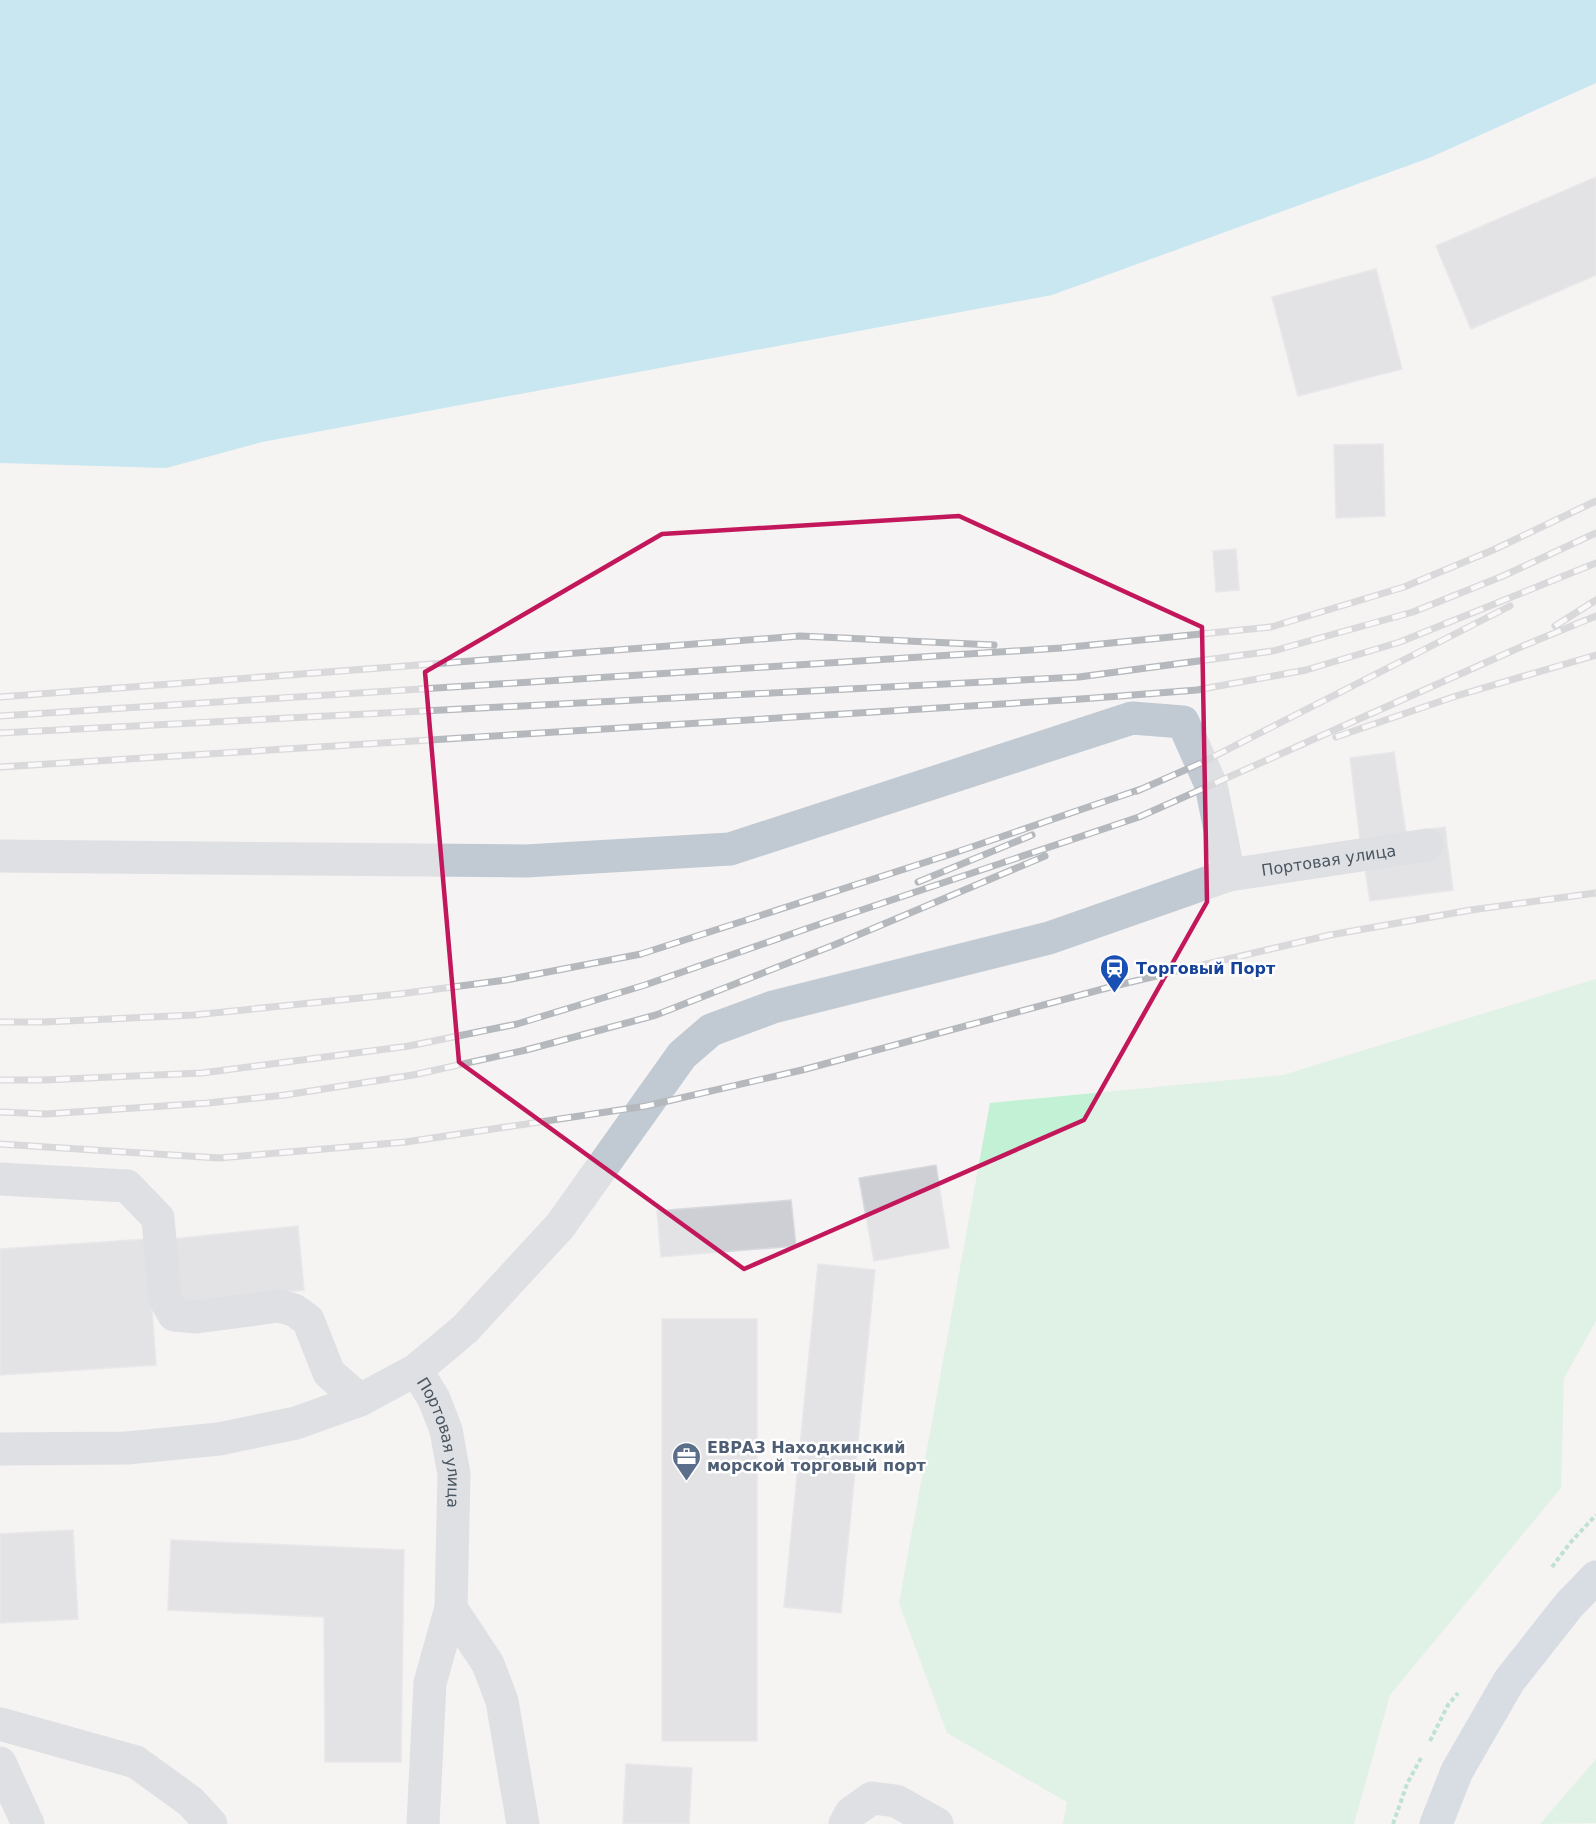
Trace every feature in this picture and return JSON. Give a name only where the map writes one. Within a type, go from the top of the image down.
[{"type":"main road","points":[[1436,1824],[1457,1771],[1509,1681],[1569,1605],[1596,1577]]},
{"type":"street","points":[[0,856],[526,861],[730,849],[1132,718],[1183,722],[1211,785],[1229,875]]},
{"type":"street","name":"Портовая улица","points":[[0,1449],[127,1448],[219,1439],[296,1423],[360,1400],[416,1370],[465,1329],[560,1226],[682,1055],[711,1030],[732,1021],[773,1007],[1049,938],[1229,875],[1427,844]]},
{"type":"street","points":[[0,1179],[127,1186],[158,1218],[165,1299],[174,1315],[196,1317],[279,1306],[294,1310],[308,1320],[329,1373],[360,1400]]},
{"type":"street","name":"Портовая улица","points":[[416,1370],[434,1399],[446,1430],[454,1474],[451,1608],[430,1683],[423,1824]]},
{"type":"street","points":[[451,1608],[488,1664],[502,1701],[523,1824]]},
{"type":"street","points":[[0,1724],[136,1762],[191,1802],[211,1824]]},
{"type":"street","points":[[0,1763],[28,1824]]},
{"type":"street","points":[[845,1824],[851,1813],[872,1798],[896,1801],[937,1824]]},
{"type":"highlighted area","points":[[959,516],[1202,627],[1207,902],[1084,1120],[744,1269],[459,1062],[425,672],[662,534]]},
{"type":"green space","points":[[1596,979],[1596,1321],[1564,1378],[1561,1488],[1390,1695],[1354,1824],[1063,1824],[1067,1802],[947,1733],[899,1603],[990,1103],[1283,1075]]},
{"type":"green space","points":[[1596,1759],[1596,1823],[1540,1824]]},
{"type":"water","points":[[0,0],[1596,0],[1596,83],[1429,158],[1052,295],[262,442],[166,468],[0,463]]},
{"type":"building","points":[[1596,177],[1596,275],[1471,329],[1436,246]]},
{"type":"building","points":[[1376,269],[1402,369],[1298,396],[1272,297]]},
{"type":"building","points":[[1383,444],[1385,516],[1336,518],[1334,445]]},
{"type":"building","points":[[1236,549],[1239,590],[1216,592],[1213,551]]},
{"type":"building","points":[[1394,752],[1406,833],[1360,839],[1350,758]]},
{"type":"building","points":[[1445,827],[1453,890],[1370,901],[1360,839]]},
{"type":"building","points":[[936,1165],[949,1248],[874,1261],[859,1178]]},
{"type":"building","points":[[791,1200],[796,1246],[661,1257],[657,1211]]},
{"type":"building","points":[[298,1226],[304,1290],[180,1303],[173,1239]]},
{"type":"building","points":[[147,1239],[156,1365],[0,1375],[0,1249]]},
{"type":"building","points":[[818,1264],[875,1270],[841,1613],[784,1607]]},
{"type":"building","points":[[662,1319],[757,1319],[757,1741],[662,1741]]},
{"type":"building","points":[[73,1530],[78,1619],[0,1623],[0,1534]]},
{"type":"building","points":[[171,1540],[404,1550],[401,1762],[325,1762],[324,1617],[168,1610]]},
{"type":"building","points":[[626,1764],[692,1768],[689,1824],[623,1824]]},
{"type":"railway","points":[[0,716],[1061,648],[1271,627],[1404,587],[1493,550],[1596,501]]},
{"type":"railway","points":[[0,733],[1079,677],[1273,651],[1413,612],[1503,576],[1596,533]]},
{"type":"railway","points":[[0,767],[1197,690],[1306,670],[1400,642],[1596,563]]},
{"type":"railway","points":[[1555,626],[1596,600]]},
{"type":"railway","points":[[1137,791],[1201,763],[1510,606]]},
{"type":"railway","points":[[0,1080],[202,1073],[409,1046],[517,1024],[645,985],[1139,817],[1523,646],[1596,616]]},
{"type":"railway","points":[[0,697],[800,636],[994,645]]},
{"type":"railway","points":[[1336,737],[1456,696],[1596,655]]},
{"type":"railway","points":[[0,1022],[194,1015],[399,994],[506,980],[641,954],[951,854],[1144,788]]},
{"type":"railway","points":[[918,882],[1032,835]]},
{"type":"railway","points":[[0,1112],[46,1114],[208,1103],[285,1095],[413,1075],[526,1050],[656,1015],[834,945],[1045,856]]},
{"type":"railway","points":[[0,1144],[219,1158],[406,1142],[646,1106],[802,1070],[1114,986],[1330,935],[1471,910],[1596,893]]},
{"type":"place","name":"Торговый Порт","points":[[1115,994]]},
{"type":"place","name":"ЕВРАЗ Находкинский морской торговый порт","points":[[686,1482]]}]
